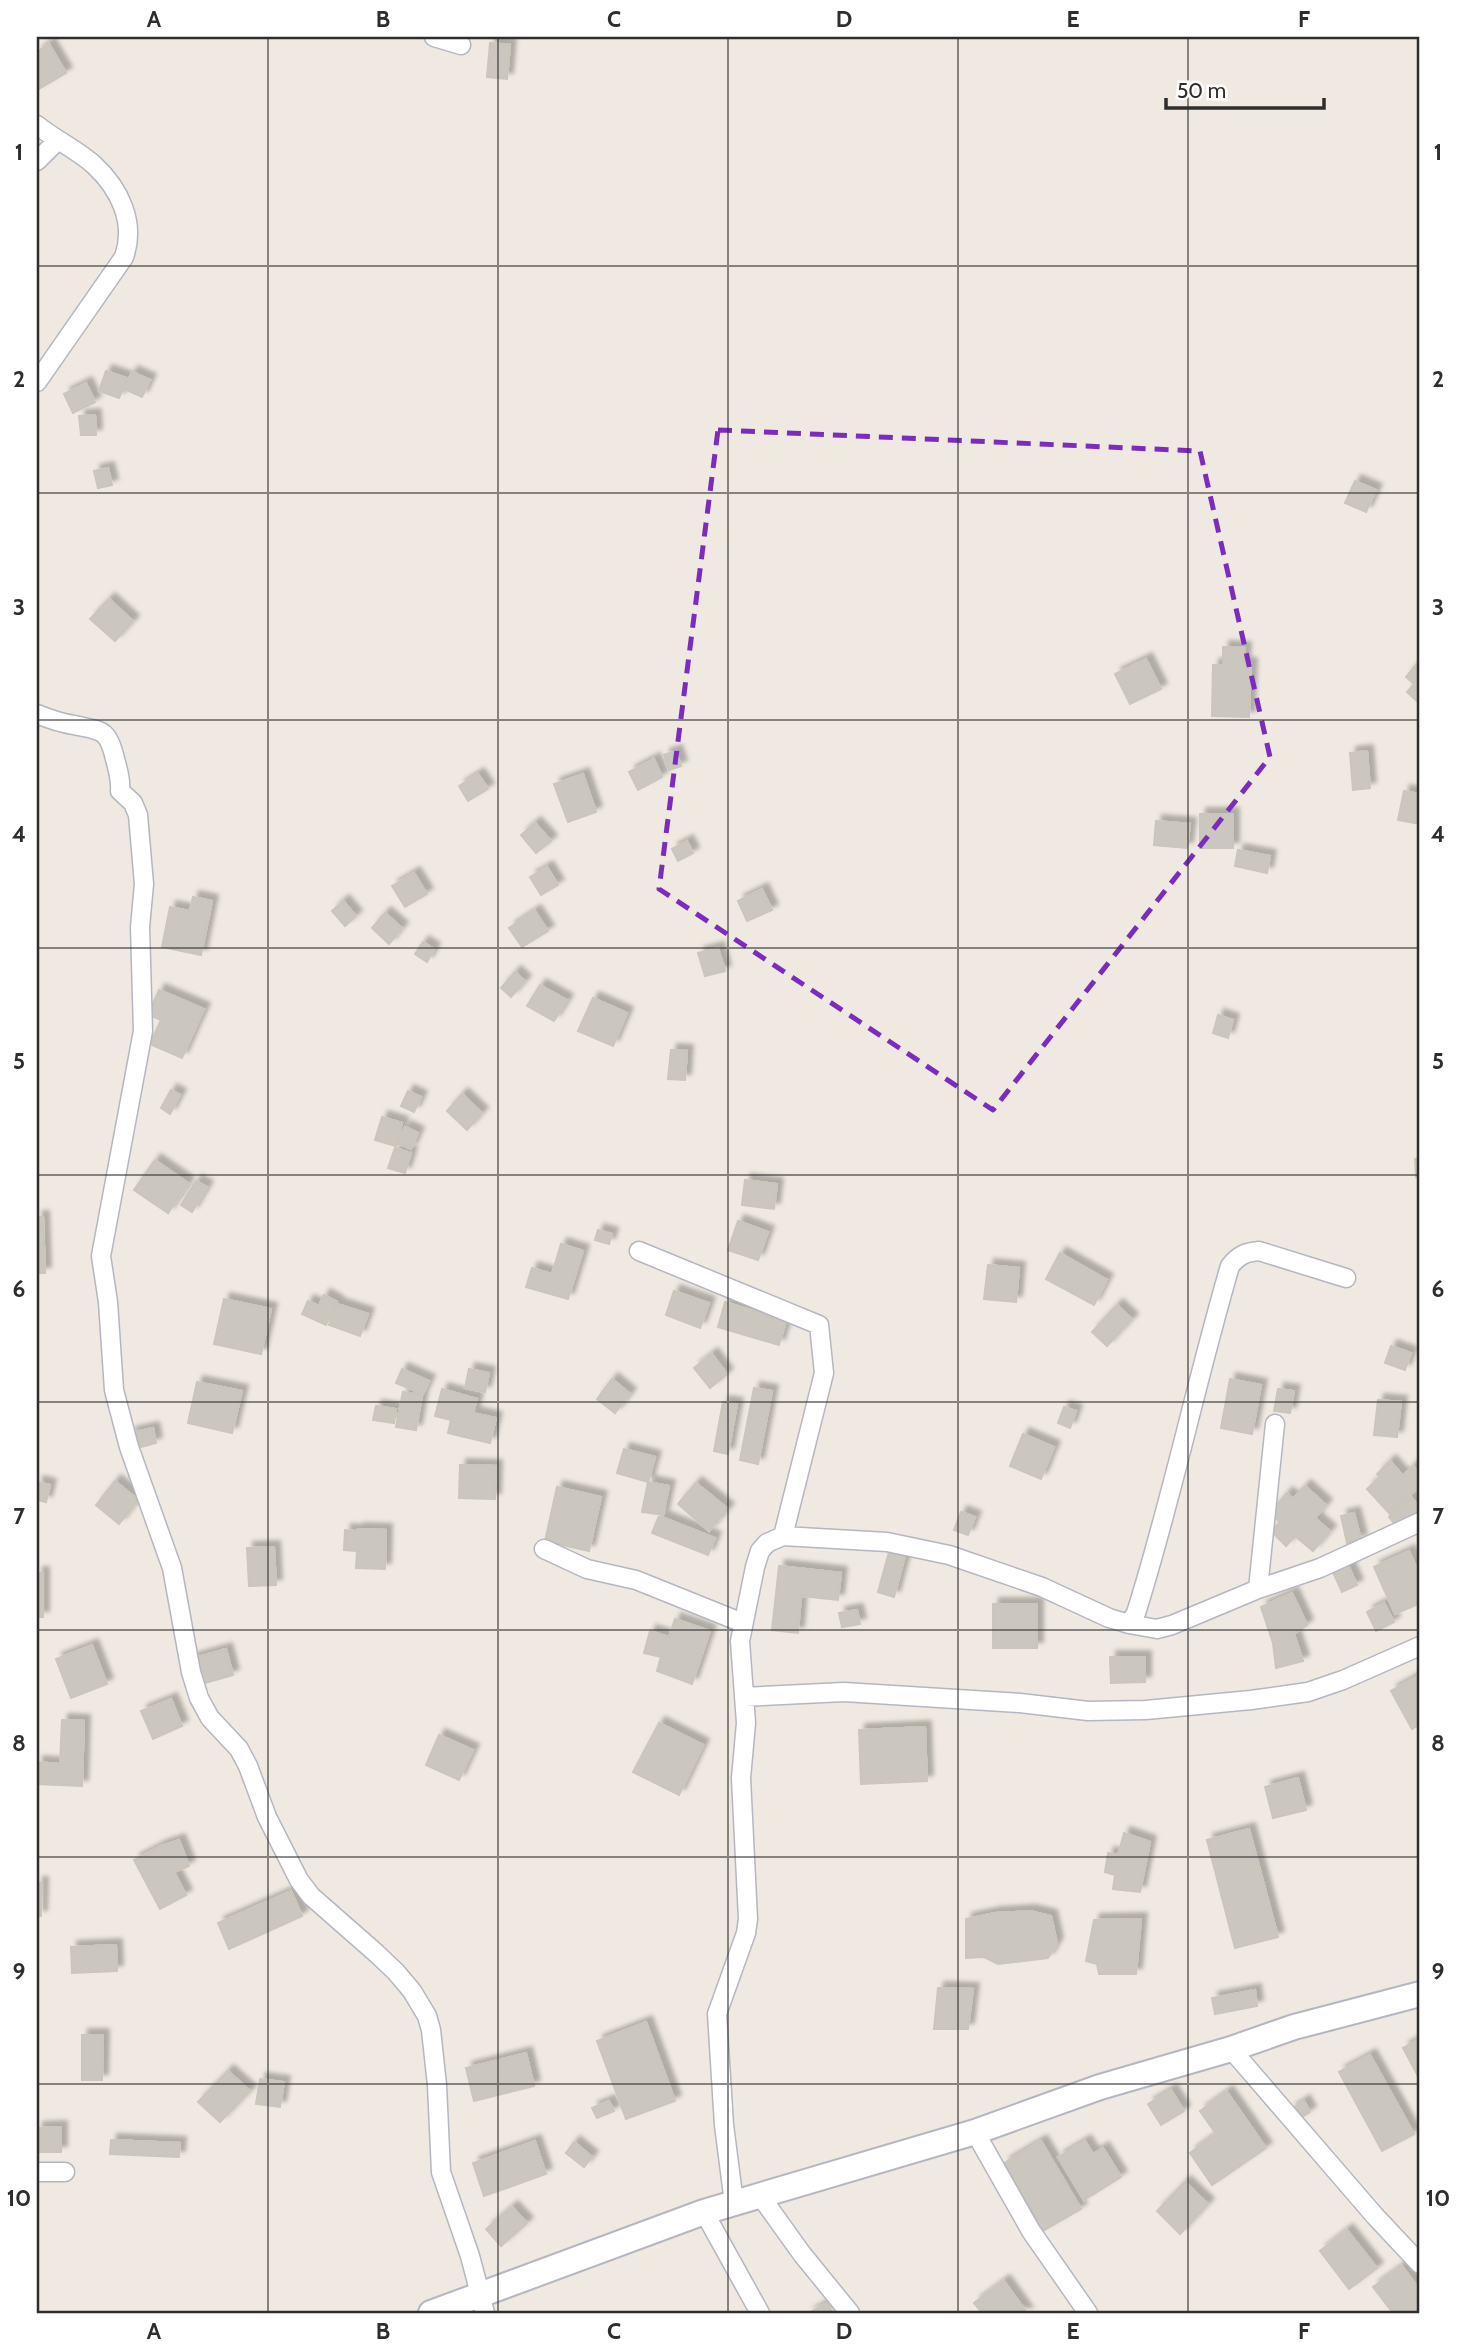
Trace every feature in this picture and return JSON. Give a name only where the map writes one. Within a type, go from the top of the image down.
[{"type":"street","points":[[434,37],[461,45]]},
{"type":"street","points":[[37,125],[93,164],[113,187],[129,226],[129,242],[124,257],[37,382]]},
{"type":"street","points":[[37,161],[57,141]]},
{"type":"street","points":[[37,714],[75,726],[96,728],[106,736],[113,746],[121,783],[120,791],[132,803],[138,816],[144,884],[140,927],[143,1031],[101,1256],[108,1302],[114,1390],[128,1447],[172,1568],[191,1672],[199,1698],[210,1717],[239,1749],[267,1817],[299,1880],[311,1896],[396,1972],[412,1991],[427,2016],[437,2085],[441,2172],[470,2256],[482,2305]]},
{"type":"street","points":[[639,1251],[819,1325],[824,1373],[783,1536]]},
{"type":"street","points":[[1129,1624],[1136,1613],[1159,1540],[1230,1266],[1237,1257],[1259,1251],[1346,1278]]},
{"type":"street","points":[[1258,1590],[1275,1424]]},
{"type":"street","points":[[734,2203],[724,2125],[717,2014],[746,1933],[748,1919],[741,1778],[746,1723],[740,1655],[743,1623],[760,1551],[767,1543],[783,1536],[887,1542],[949,1556],[1042,1587],[1109,1618],[1149,1628],[1165,1627],[1320,1568],[1420,1522]]},
{"type":"street","points":[[544,1549],[587,1569],[636,1580],[743,1623]]},
{"type":"street","points":[[744,1697],[844,1692],[1020,1703],[1088,1711],[1146,1710],[1308,1692],[1343,1680],[1420,1646]]},
{"type":"street","points":[[431,2313],[482,2305],[704,2211],[975,2132],[1100,2087],[1231,2049],[1294,2027],[1420,1994]]},
{"type":"street","points":[[1231,2049],[1375,2216],[1420,2264]]},
{"type":"street","points":[[975,2132],[1031,2231],[1088,2313]]},
{"type":"street","points":[[37,2172],[65,2172]]},
{"type":"street","points":[[759,2194],[802,2254],[850,2313]]},
{"type":"street","points":[[704,2211],[760,2313]]},
{"type":"highlighted area","points":[[718,430],[1200,451],[1270,757],[993,1110],[659,889]]},
{"type":"building","points":[[490,43],[510,45],[507,79],[487,77]]},
{"type":"building","points":[[49,44],[66,73],[37,90],[37,52]]},
{"type":"building","points":[[106,371],[127,378],[119,398],[99,391]]},
{"type":"building","points":[[132,372],[150,380],[142,397],[124,389]]},
{"type":"building","points":[[86,383],[95,402],[73,413],[64,394]]},
{"type":"building","points":[[95,415],[96,435],[81,435],[79,416]]},
{"type":"building","points":[[108,468],[112,485],[98,488],[94,471]]},
{"type":"building","points":[[1355,481],[1376,490],[1366,512],[1345,503]]},
{"type":"building","points":[[109,599],[133,621],[115,641],[90,619]]},
{"type":"building","points":[[1223,647],[1245,648],[1244,664],[1251,664],[1249,717],[1212,716],[1213,665],[1223,665]]},
{"type":"building","points":[[1146,659],[1161,689],[1130,704],[1115,674]]},
{"type":"building","points":[[1420,660],[1420,704],[1407,692],[1414,684],[1406,677]]},
{"type":"building","points":[[676,751],[681,766],[669,770],[664,755]]},
{"type":"building","points":[[1367,751],[1370,788],[1353,790],[1350,753]]},
{"type":"building","points":[[654,759],[662,777],[638,790],[629,772]]},
{"type":"building","points":[[478,774],[488,789],[468,801],[459,786]]},
{"type":"building","points":[[583,774],[596,812],[568,822],[554,784]]},
{"type":"building","points":[[1404,791],[1420,794],[1420,824],[1398,820]]},
{"type":"building","points":[[1200,814],[1233,814],[1233,848],[1200,848]]},
{"type":"building","points":[[1156,821],[1190,824],[1187,848],[1154,845]]},
{"type":"building","points":[[535,823],[551,841],[536,853],[521,835]]},
{"type":"building","points":[[687,841],[693,853],[678,861],[672,849]]},
{"type":"building","points":[[1238,850],[1270,856],[1267,873],[1235,866]]},
{"type":"building","points":[[547,867],[558,885],[541,895],[530,877]]},
{"type":"building","points":[[414,873],[427,894],[405,907],[392,886]]},
{"type":"building","points":[[762,889],[772,910],[747,921],[738,901]]},
{"type":"building","points":[[193,897],[212,901],[201,955],[162,947],[170,907],[190,911]]},
{"type":"building","points":[[343,901],[356,916],[345,926],[332,911]]},
{"type":"building","points":[[535,911],[548,931],[522,947],[509,928]]},
{"type":"building","points":[[385,913],[402,928],[389,944],[372,928]]},
{"type":"building","points":[[423,942],[434,949],[427,962],[415,954]]},
{"type":"building","points":[[718,948],[725,971],[705,976],[698,953]]},
{"type":"building","points":[[515,972],[525,981],[511,997],[501,988]]},
{"type":"building","points":[[540,985],[567,1000],[554,1021],[527,1006]]},
{"type":"building","points":[[159,990],[204,1009],[182,1058],[150,1044],[161,1020],[148,1014]]},
{"type":"building","points":[[593,998],[627,1013],[613,1046],[578,1031]]},
{"type":"building","points":[[1218,1015],[1233,1020],[1228,1038],[1213,1033]]},
{"type":"building","points":[[671,1050],[687,1051],[685,1080],[668,1079]]},
{"type":"building","points":[[171,1090],[180,1095],[170,1114],[161,1108]]},
{"type":"building","points":[[408,1091],[421,1097],[414,1112],[401,1106]]},
{"type":"building","points":[[462,1094],[482,1113],[467,1130],[447,1111]]},
{"type":"building","points":[[382,1117],[402,1123],[396,1146],[375,1140]]},
{"type":"building","points":[[405,1127],[418,1133],[411,1149],[397,1143]]},
{"type":"building","points":[[395,1148],[411,1153],[405,1173],[388,1168]]},
{"type":"building","points":[[1420,1158],[1420,1176],[1416,1177],[1415,1159]]},
{"type":"building","points":[[155,1160],[188,1183],[168,1213],[134,1190]]},
{"type":"building","points":[[745,1180],[777,1184],[774,1209],[742,1205]]},
{"type":"building","points":[[196,1181],[207,1187],[192,1212],[181,1205]]},
{"type":"building","points":[[37,1217],[43,1217],[45,1273],[37,1273]]},
{"type":"building","points":[[738,1221],[768,1232],[758,1260],[728,1250]]},
{"type":"building","points":[[598,1230],[612,1234],[609,1244],[595,1240]]},
{"type":"building","points":[[561,1244],[583,1251],[568,1299],[526,1287],[532,1268],[552,1274]]},
{"type":"building","points":[[1060,1253],[1107,1280],[1094,1305],[1046,1279]]},
{"type":"building","points":[[988,1265],[1019,1268],[1016,1302],[984,1299]]},
{"type":"building","points":[[674,1291],[709,1303],[700,1328],[666,1315]]},
{"type":"building","points":[[324,1295],[337,1302],[326,1325],[302,1314],[308,1301],[319,1306]]},
{"type":"building","points":[[224,1299],[271,1309],[261,1354],[214,1344]]},
{"type":"building","points":[[725,1302],[786,1321],[779,1345],[718,1327]]},
{"type":"building","points":[[337,1304],[368,1314],[360,1336],[329,1325]]},
{"type":"building","points":[[1117,1305],[1132,1319],[1107,1346],[1092,1332]]},
{"type":"building","points":[[1391,1346],[1411,1353],[1405,1370],[1385,1363]]},
{"type":"building","points":[[712,1354],[727,1374],[710,1388],[694,1368]]},
{"type":"building","points":[[402,1369],[429,1381],[423,1394],[396,1383]]},
{"type":"building","points":[[469,1369],[489,1373],[485,1392],[465,1388]]},
{"type":"building","points":[[612,1379],[630,1394],[615,1413],[597,1399]]},
{"type":"building","points":[[1230,1379],[1261,1385],[1252,1434],[1221,1428]]},
{"type":"building","points":[[197,1382],[242,1391],[232,1433],[188,1423]]},
{"type":"building","points":[[754,1388],[772,1391],[758,1464],[740,1460]]},
{"type":"building","points":[[442,1389],[477,1399],[473,1413],[496,1418],[490,1443],[448,1433],[451,1420],[435,1416]]},
{"type":"building","points":[[1278,1389],[1294,1391],[1290,1413],[1274,1411]]},
{"type":"building","points":[[403,1392],[422,1395],[416,1430],[396,1427]]},
{"type":"building","points":[[1378,1400],[1401,1402],[1397,1437],[1374,1435]]},
{"type":"building","points":[[723,1402],[737,1404],[728,1454],[714,1451]]},
{"type":"building","points":[[376,1406],[396,1409],[394,1423],[373,1420]]},
{"type":"building","points":[[1064,1407],[1076,1411],[1070,1428],[1058,1423]]},
{"type":"building","points":[[153,1428],[156,1443],[133,1449],[130,1433]]},
{"type":"building","points":[[1023,1434],[1054,1447],[1041,1479],[1010,1466]]},
{"type":"building","points":[[624,1449],[655,1457],[648,1482],[617,1473]]},
{"type":"building","points":[[1390,1461],[1403,1476],[1413,1466],[1420,1474],[1420,1486],[1390,1514],[1367,1489],[1380,1477],[1377,1474]]},
{"type":"building","points":[[460,1465],[496,1466],[495,1499],[459,1498]]},
{"type":"building","points":[[115,1481],[138,1500],[119,1524],[96,1505]]},
{"type":"building","points":[[37,1482],[50,1485],[46,1502],[37,1500]]},
{"type":"building","points":[[648,1482],[669,1486],[663,1515],[642,1512]]},
{"type":"building","points":[[696,1483],[728,1509],[709,1531],[678,1504]]},
{"type":"building","points":[[1305,1486],[1326,1505],[1315,1518],[1330,1531],[1313,1551],[1295,1536],[1286,1546],[1271,1531],[1280,1522],[1270,1513],[1287,1493],[1293,1499]]},
{"type":"building","points":[[557,1487],[601,1497],[589,1551],[545,1541]]},
{"type":"building","points":[[1411,1497],[1420,1508],[1420,1513],[1400,1530],[1389,1517]]},
{"type":"building","points":[[961,1512],[975,1517],[968,1535],[954,1530]]},
{"type":"building","points":[[1354,1513],[1361,1540],[1347,1543],[1341,1516]]},
{"type":"building","points":[[659,1516],[715,1538],[708,1555],[652,1533]]},
{"type":"building","points":[[345,1530],[386,1530],[385,1569],[356,1568],[357,1551],[344,1550]]},
{"type":"building","points":[[274,1547],[276,1585],[249,1586],[247,1548]]},
{"type":"building","points":[[1409,1551],[1420,1576],[1420,1603],[1395,1614],[1374,1567]]},
{"type":"building","points":[[889,1552],[905,1556],[894,1597],[878,1592]]},
{"type":"building","points":[[1347,1563],[1357,1585],[1342,1592],[1332,1570]]},
{"type":"building","points":[[779,1566],[841,1573],[838,1600],[801,1596],[798,1633],[772,1630]]},
{"type":"building","points":[[37,1573],[43,1573],[43,1617],[37,1617]]},
{"type":"building","points":[[1292,1593],[1307,1625],[1273,1643],[1261,1607]]},
{"type":"building","points":[[1384,1603],[1394,1622],[1376,1631],[1367,1612]]},
{"type":"building","points":[[993,1604],[1037,1604],[1037,1648],[993,1648]]},
{"type":"building","points":[[857,1610],[860,1624],[842,1627],[839,1613]]},
{"type":"building","points":[[675,1619],[710,1631],[692,1684],[657,1671],[661,1657],[644,1653],[650,1631],[669,1637]]},
{"type":"building","points":[[1294,1634],[1303,1661],[1276,1668],[1273,1643]]},
{"type":"building","points":[[92,1645],[107,1684],[71,1698],[56,1659]]},
{"type":"building","points":[[226,1649],[233,1675],[198,1685],[191,1659]]},
{"type":"building","points":[[1110,1657],[1145,1657],[1145,1682],[1111,1683]]},
{"type":"building","points":[[1420,1675],[1420,1724],[1412,1729],[1391,1691]]},
{"type":"building","points":[[171,1699],[182,1726],[153,1739],[141,1711]]},
{"type":"building","points":[[62,1720],[84,1721],[82,1786],[37,1784],[37,1762],[60,1764]]},
{"type":"building","points":[[659,1723],[703,1745],[679,1795],[633,1772]]},
{"type":"building","points":[[925,1727],[927,1781],[861,1784],[859,1730]]},
{"type":"building","points":[[439,1735],[473,1750],[459,1780],[426,1765]]},
{"type":"building","points":[[1298,1778],[1306,1810],[1273,1818],[1265,1787]]},
{"type":"building","points":[[1249,1829],[1278,1937],[1235,1948],[1207,1840]]},
{"type":"building","points":[[1124,1833],[1150,1842],[1140,1892],[1113,1889],[1115,1875],[1105,1872],[1108,1853],[1118,1855]]},
{"type":"building","points":[[179,1840],[189,1866],[174,1872],[186,1895],[160,1909],[134,1860]]},
{"type":"building","points":[[37,1883],[42,1883],[41,1916],[37,1916]]},
{"type":"building","points":[[291,1891],[302,1916],[229,1949],[218,1923]]},
{"type":"building","points":[[1030,1911],[1051,1916],[1057,1943],[1048,1958],[998,1964],[984,1957],[966,1958],[966,1919],[995,1913]]},
{"type":"building","points":[[1141,1919],[1136,1974],[1099,1974],[1097,1964],[1086,1961],[1094,1920]]},
{"type":"building","points":[[116,1945],[117,1971],[72,1973],[71,1947]]},
{"type":"building","points":[[938,1988],[973,1989],[968,2029],[934,2029]]},
{"type":"building","points":[[1255,1990],[1257,2006],[1215,2014],[1212,1998]]},
{"type":"building","points":[[646,2022],[675,2101],[626,2119],[597,2041]]},
{"type":"building","points":[[82,2035],[103,2035],[102,2080],[82,2080]]},
{"type":"building","points":[[1420,2039],[1420,2080],[1403,2048]]},
{"type":"building","points":[[526,2053],[534,2086],[474,2101],[466,2068]]},
{"type":"building","points":[[1370,2055],[1414,2134],[1382,2151],[1339,2072]]},
{"type":"building","points":[[228,2071],[250,2091],[220,2122],[198,2102]]},
{"type":"building","points":[[260,2079],[284,2082],[280,2107],[256,2104]]},
{"type":"building","points":[[1171,2090],[1184,2111],[1161,2125],[1148,2104]]},
{"type":"building","points":[[1227,2092],[1266,2148],[1212,2185],[1190,2153],[1216,2134],[1200,2111]]},
{"type":"building","points":[[609,2101],[614,2111],[597,2118],[592,2108]]},
{"type":"building","points":[[1304,2101],[1310,2112],[1297,2120],[1290,2110]]},
{"type":"building","points":[[61,2127],[61,2152],[37,2152],[37,2128]]},
{"type":"building","points":[[111,2140],[180,2143],[179,2157],[110,2154]]},
{"type":"building","points":[[535,2141],[546,2174],[484,2196],[473,2163]]},
{"type":"building","points":[[1041,2141],[1081,2209],[1043,2231],[1004,2163]]},
{"type":"building","points":[[1085,2141],[1093,2154],[1103,2148],[1121,2177],[1084,2200],[1058,2157]]},
{"type":"building","points":[[574,2142],[592,2157],[584,2167],[566,2153]]},
{"type":"building","points":[[1185,2182],[1208,2204],[1180,2234],[1157,2211]]},
{"type":"building","points":[[512,2207],[527,2223],[501,2246],[486,2229]]},
{"type":"building","points":[[1347,2230],[1377,2268],[1349,2289],[1320,2251]]},
{"type":"building","points":[[1402,2266],[1420,2290],[1420,2309],[1415,2313],[1393,2313],[1373,2287]]},
{"type":"building","points":[[1004,2281],[1027,2313],[982,2313],[974,2303]]},
{"type":"building","points":[[827,2303],[833,2313],[809,2313]]}]
